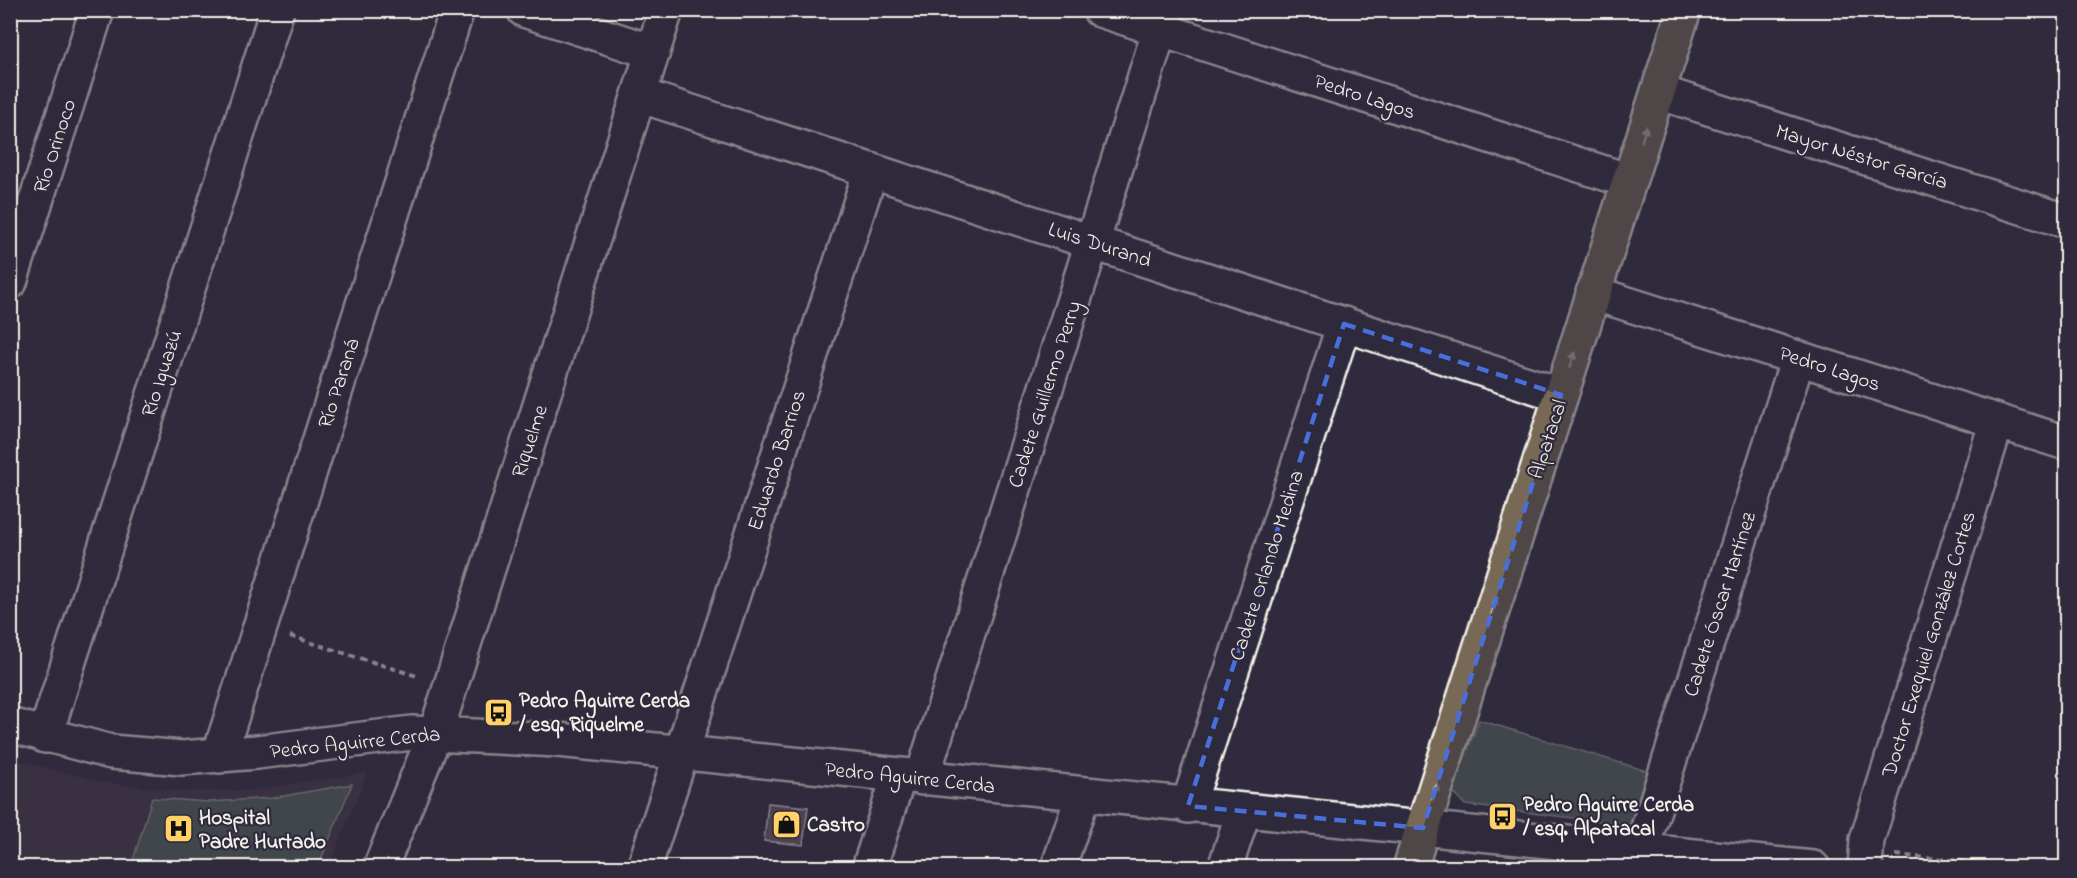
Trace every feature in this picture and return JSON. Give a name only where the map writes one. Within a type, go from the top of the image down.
[{"type":"main road","name":"Alpatacal","points":[[1410,867],[1683,10]]},
{"type":"street","name":"Río Orinoco","points":[[10,282],[97,10]]},
{"type":"street","name":"Río Iguazú","points":[[45,736],[277,10]]},
{"type":"street","name":"Río Paraná","points":[[219,756],[457,10]]},
{"type":"street","points":[[524,10],[653,52]]},
{"type":"street","name":"Riquelme","points":[[380,867],[436,732],[666,10]]},
{"type":"street","name":"Pedro Lagos","points":[[1100,10],[1163,20],[1629,181]]},
{"type":"street","name":"Cadete Guillermo Perry","points":[[869,867],[910,777],[1093,242],[1163,20]]},
{"type":"street","name":"Mayor Néstor García","points":[[1658,92],[2067,221]]},
{"type":"street","name":"Luis Durand","points":[[639,94],[1561,394]]},
{"type":"street","name":"Eduardo Barrios","points":[[644,867],[871,170]]},
{"type":"street","name":"Pedro Lagos","points":[[1593,293],[2067,443]]},
{"type":"street","name":"Cadete Orlando Medina","points":[[1188,806],[1344,324]]},
{"type":"street","name":"Cadete Óscar Martínez","points":[[1641,850],[1798,358]]},
{"type":"street","name":"Doctor Exequiel González Cortes","points":[[1865,867],[1868,840],[1997,421]]},
{"type":"street","name":"Pedro Aguirre Cerda","points":[[10,725],[111,752],[182,758],[219,756],[390,734],[436,732],[682,751],[1188,806],[1813,867]]},
{"type":"street","points":[[1058,867],[1083,795]]},
{"type":"street","points":[[1226,867],[1244,810]]},
{"type":"highlighted area","points":[[1344,324],[1561,395],[1423,828],[1188,806]]},
{"type":"shaded area","name":"Hospital Padre Hurtado","points":[[10,758],[102,782],[177,791],[254,790],[368,772],[329,867],[11,868]]},
{"type":"green space","points":[[1479,720],[1647,771],[1630,825],[1465,805],[1452,791]]},
{"type":"green space","points":[[352,784],[318,867],[131,867],[152,798],[209,802],[272,798]]},
{"type":"building","name":"Castro","points":[[768,803],[808,807],[803,845],[764,841]]},
{"type":"place","name":"Pedro Aguirre Cerda / esq. Riquelme","points":[[498,712]]},
{"type":"place","name":"Pedro Aguirre Cerda / esq. Alpatacal","points":[[1502,816]]},
{"type":"place","name":"Castro","points":[[786,824]]},
{"type":"place","name":"Hospital Padre Hurtado","points":[[178,829]]}]
